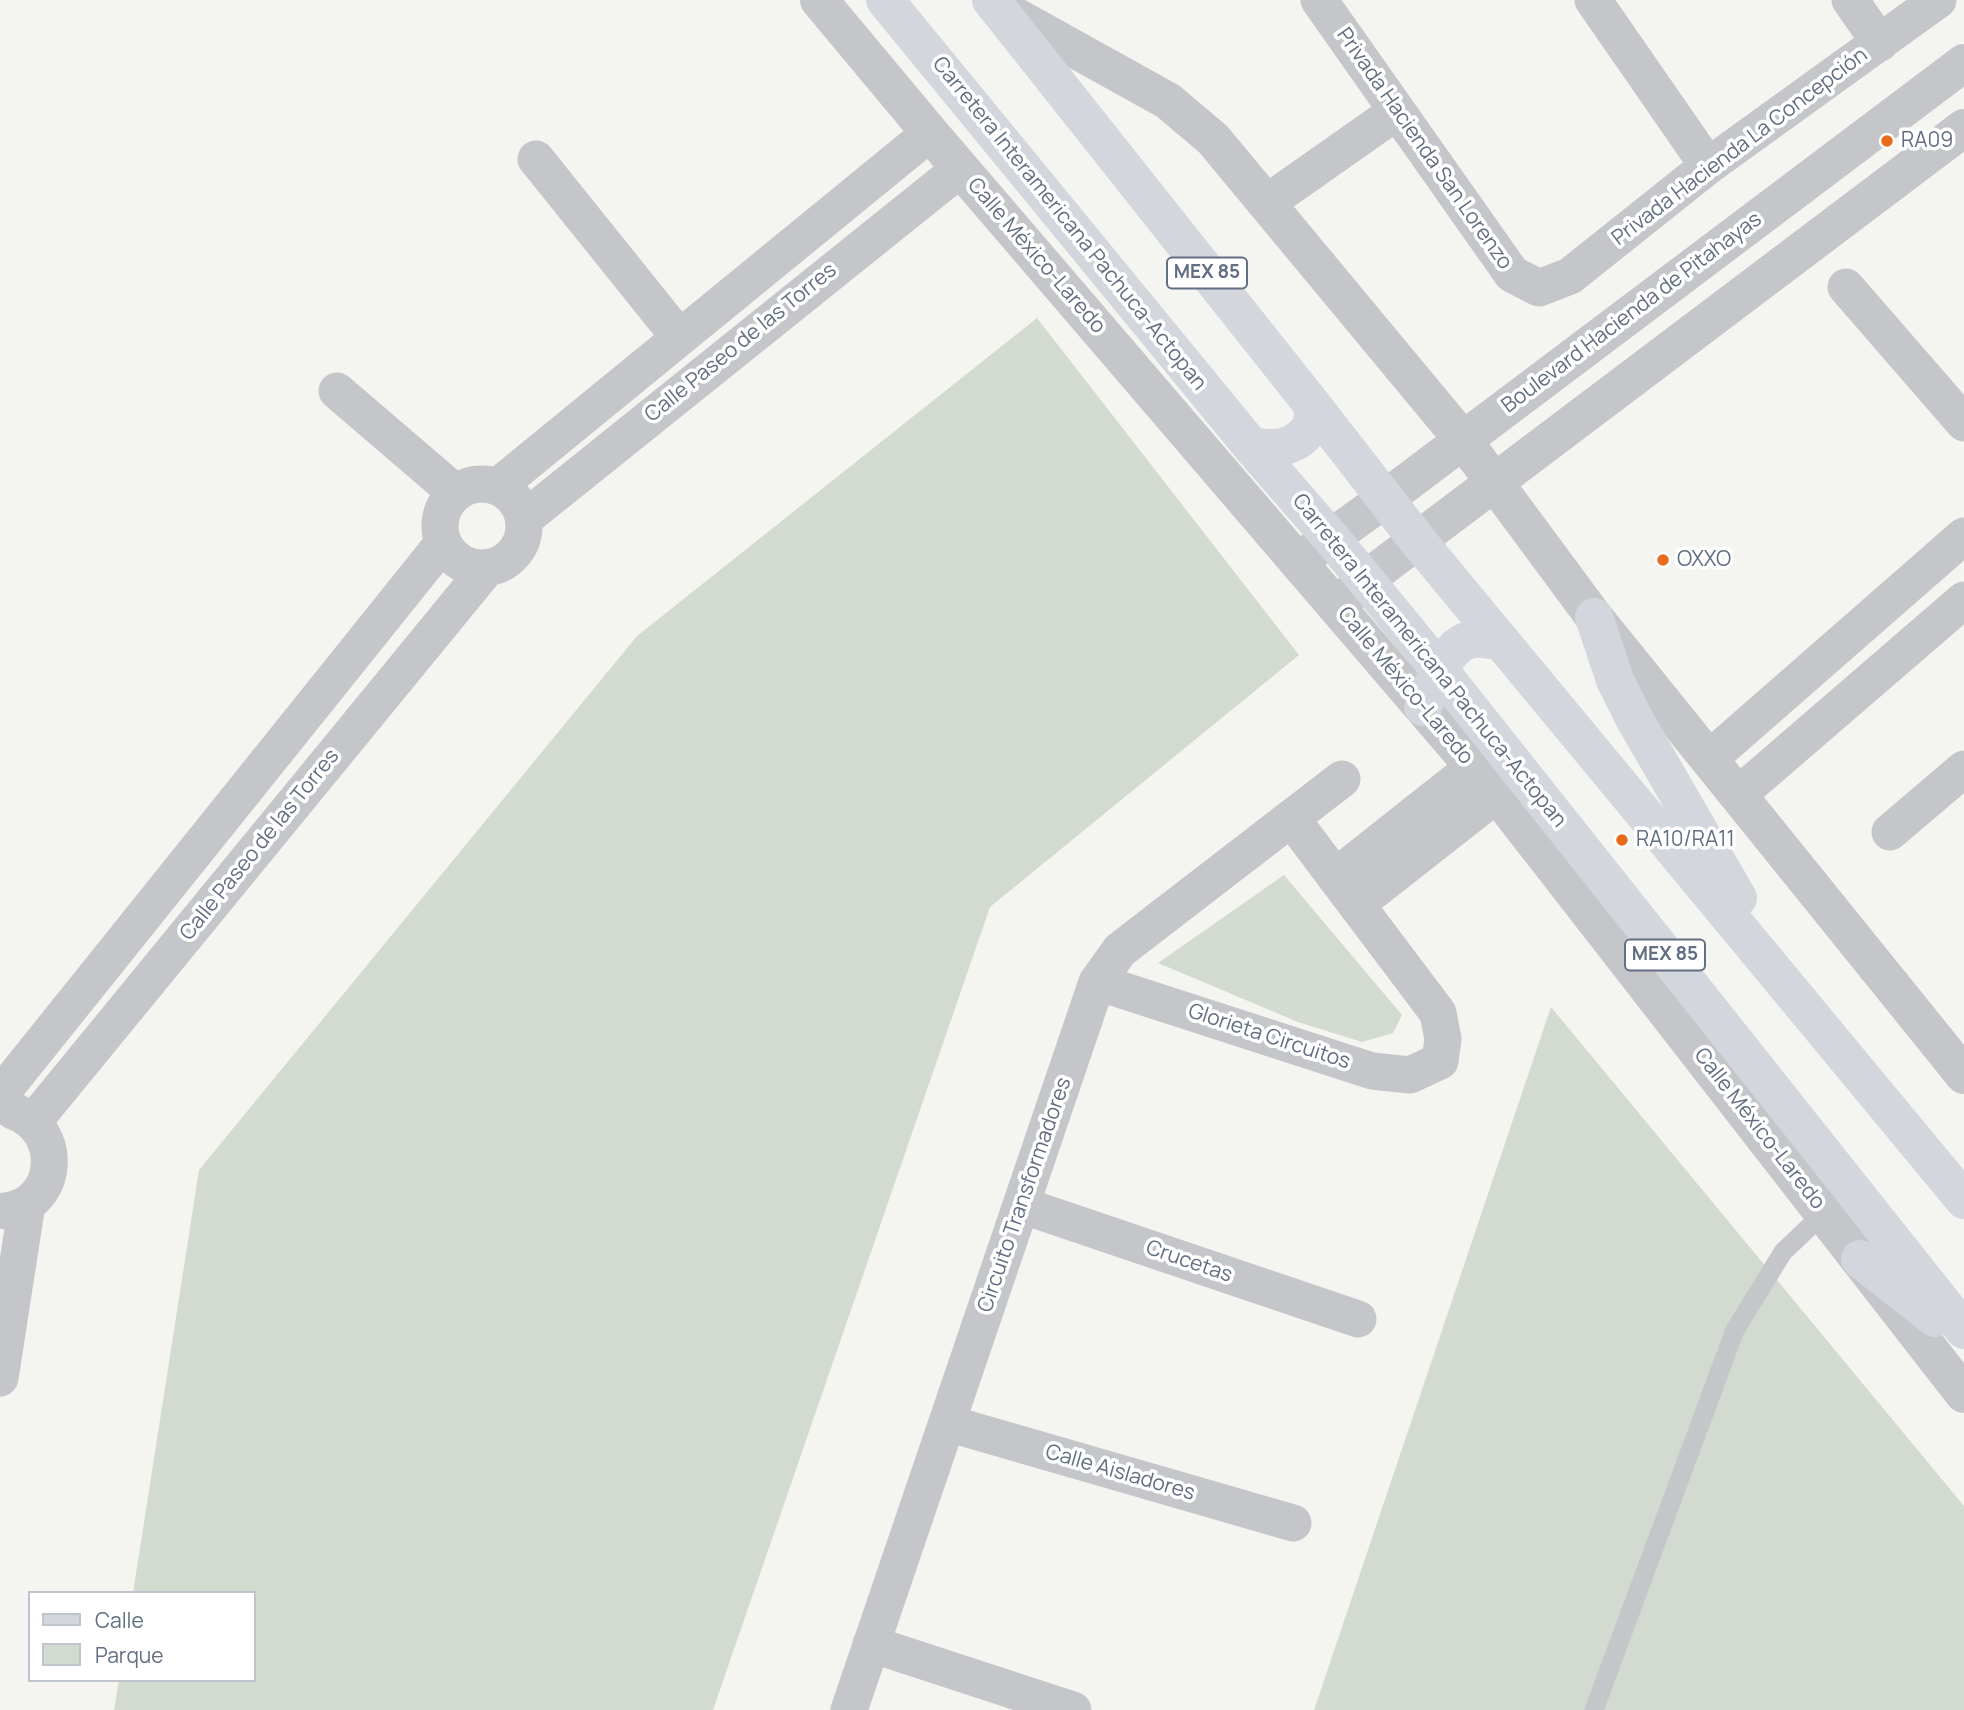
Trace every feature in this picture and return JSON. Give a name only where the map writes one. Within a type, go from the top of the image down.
[{"type":"main road","name":"Carretera Interamericana Pachuca-Actopan","points":[[885,0],[1251,446],[1441,671],[1964,1330]]},
{"type":"main road","name":"MEX 85","points":[[993,2],[1418,541],[1964,1200]]},
{"type":"main road","points":[[1251,446],[1267,449],[1283,447],[1297,439],[1309,429],[1314,407]]},
{"type":"main road","points":[[1594,617],[1615,680],[1635,720],[1785,983]]},
{"type":"main road","points":[[1423,707],[1448,657],[1460,645],[1469,640],[1480,639],[1502,642]]},
{"type":"main road","points":[[1860,1259],[1964,1340]]},
{"type":"street","name":"Calle México-Laredo","points":[[819,0],[960,169],[1485,780],[1964,1395]]},
{"type":"street","name":"Privada Hacienda San Lorenzo","points":[[1319,0],[1512,274],[1539,288]]},
{"type":"street","points":[[1593,0],[1708,166]]},
{"type":"street","points":[[1850,0],[1880,43]]},
{"type":"street","name":"Privada Hacienda La Concepción","points":[[1539,288],[1570,276],[1708,166],[1938,0]]},
{"type":"street","points":[[993,2],[1168,101],[1213,139],[1463,440],[1594,617],[1964,1075]]},
{"type":"street","name":"Boulevard Hacienda de Pitahayas","points":[[1298,561],[1385,499],[1964,63]]},
{"type":"street","points":[[1268,202],[1396,112]]},
{"type":"street","points":[[1337,605],[1365,580],[1964,128]]},
{"type":"street","name":"Calle Paseo de las Torres","points":[[497,487],[930,133]]},
{"type":"street","points":[[537,159],[679,337]]},
{"type":"street","name":"Calle Paseo de las Torres","points":[[524,519],[960,169]]},
{"type":"street","points":[[829,215],[855,251]]},
{"type":"street","points":[[1846,287],[1964,423]]},
{"type":"street","points":[[337,391],[456,494]]},
{"type":"street","points":[[483,484],[510,494],[519,505],[524,519],[524,533],[519,547],[511,557],[487,568],[473,568],[461,563],[450,554],[443,543],[440,530],[446,504],[468,486],[483,484]]},
{"type":"street","points":[[1709,759],[1964,536]]},
{"type":"street","points":[[0,1095],[443,543]]},
{"type":"street","name":"Calle Paseo de las Torres","points":[[16,1115],[487,568]]},
{"type":"street","points":[[1738,795],[1964,600]]},
{"type":"street","points":[[1890,832],[1964,769]]},
{"type":"street","name":"Circuito Transformadores","points":[[849,1710],[1097,982],[1120,950],[1342,779]]},
{"type":"street","points":[[1291,818],[1346,891],[1485,780]]},
{"type":"street","name":"Glorieta Circuitos","points":[[1097,982],[1372,1071],[1410,1075],[1440,1061],[1443,1039],[1438,1013],[1346,891]]},
{"type":"street","points":[[0,1378],[13,1208],[39,1192],[47,1178],[50,1160],[47,1142],[16,1115]]},
{"type":"street","name":"Crucetas","points":[[1021,1205],[1357,1319]]},
{"type":"street","name":"Calle Aisladores","points":[[947,1423],[1293,1523]]},
{"type":"street","points":[[871,1644],[1073,1710]]},
{"type":"lane","points":[[1594,1710],[1735,1330],[1783,1252],[1824,1213]]},
{"type":"green space","points":[[1037,318],[1299,655],[990,907],[713,1710],[114,1710],[119,1682],[256,1682],[256,1591],[133,1591],[199,1170],[637,636]]},
{"type":"green space","points":[[1284,875],[1402,1015],[1393,1033],[1362,1042],[1298,1022],[1158,963]]},
{"type":"green space","points":[[1551,1007],[1964,1506],[1964,1710],[1314,1710]]},
{"type":"place","name":"RA09","points":[[1887,141]]},
{"type":"place","name":"OXXO","points":[[1663,560]]},
{"type":"place","name":"RA10/RA11","points":[[1622,840]]}]
